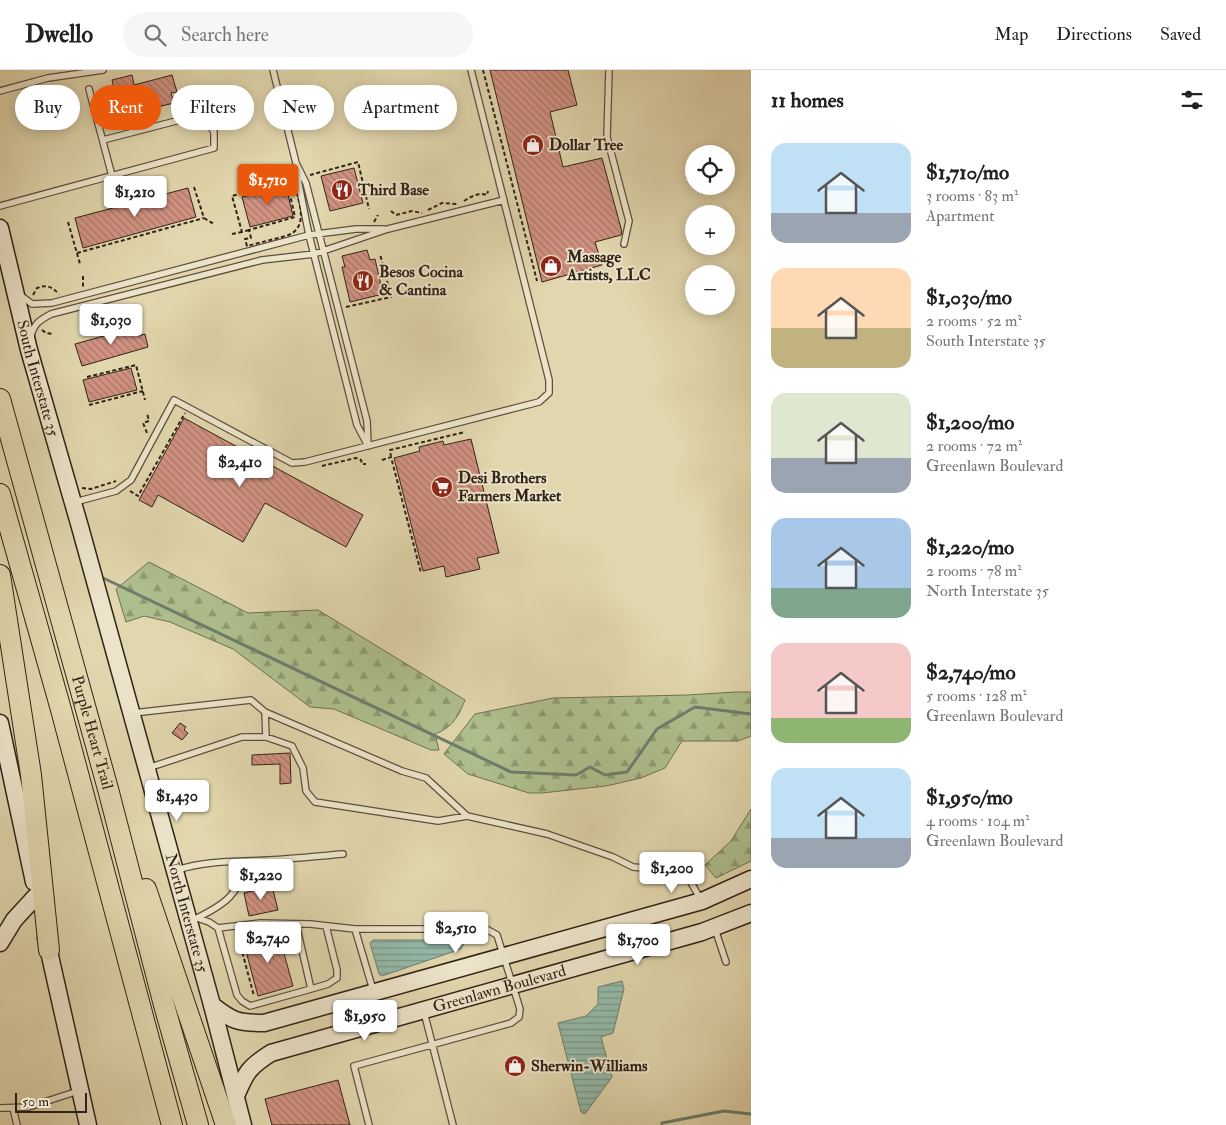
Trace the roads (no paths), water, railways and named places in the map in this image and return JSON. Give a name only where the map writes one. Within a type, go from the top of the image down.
[{"type":"highway","name":"Purple Heart Trail","points":[[0,399],[108,789],[164,1005],[198,1125]]},
{"type":"highway","name":"Purple Heart Trail","points":[[0,494],[60,706],[172,1125]]},
{"type":"highway","points":[[0,575],[32,775],[48,950]]},
{"type":"highway","points":[[108,789],[146,889],[226,1125]]},
{"type":"main road","name":"South Interstate 35","points":[[0,228],[29,350],[80,527]]},
{"type":"main road","name":"North Interstate 35","points":[[80,527],[175,871],[193,920],[212,1005],[243,1125]]},
{"type":"main road","points":[[0,723],[36,896],[88,1125]]},
{"type":"main road","name":"Greenlawn Boulevard","points":[[212,1005],[226,1017],[243,1023],[264,1023],[702,901],[751,879]]},
{"type":"main road","points":[[0,943],[14,920],[36,896]]},
{"type":"main road","name":"Greenlawn Boulevard","points":[[236,1096],[242,1080],[253,1064],[271,1052],[513,985],[747,917]]},
{"type":"lane","points":[[0,91],[48,78],[103,70]]},
{"type":"lane","points":[[274,70],[296,163],[298,185],[309,235],[357,425],[368,446]]},
{"type":"lane","points":[[73,503],[116,491],[131,480],[174,400],[292,462],[305,462],[539,402],[548,393],[549,380],[471,70]]},
{"type":"lane","points":[[609,70],[607,137],[628,221],[624,244]]},
{"type":"lane","points":[[89,89],[112,176]]},
{"type":"lane","points":[[0,206],[214,148],[214,132],[204,114],[103,140]]},
{"type":"lane","points":[[296,163],[306,183],[324,250],[367,421],[368,446]]},
{"type":"lane","points":[[29,350],[32,329],[39,320],[51,314],[262,260],[314,254],[388,229],[504,200]]},
{"type":"lane","points":[[14,291],[32,304],[52,303],[309,235],[356,229],[388,229]]},
{"type":"lane","points":[[131,713],[251,700],[265,712],[402,771],[426,778],[467,816]]},
{"type":"lane","points":[[265,712],[266,737]]},
{"type":"lane","points":[[146,769],[242,737],[266,737],[292,746],[303,768],[306,791],[315,802],[438,821],[467,816],[547,834],[613,857],[633,867],[685,872],[702,901]]},
{"type":"lane","points":[[175,871],[213,862],[343,854]]},
{"type":"lane","points":[[193,920],[215,909],[232,895],[242,879],[248,861]]},
{"type":"lane","points":[[193,920],[209,922],[218,928],[237,995],[250,1006],[328,984],[337,978],[337,970],[326,926]]},
{"type":"lane","points":[[218,928],[260,923],[355,929],[486,929],[497,934],[520,1009],[519,1016],[511,1023],[354,1066],[368,1125]]},
{"type":"lane","points":[[296,924],[311,989]]},
{"type":"lane","points":[[714,927],[726,962]]},
{"type":"lane","points":[[355,929],[373,992]]},
{"type":"lane","points":[[423,1010],[453,1125]]},
{"type":"lane","points":[[0,1108],[29,1107],[80,1090]]},
{"type":"lane","points":[[13,1108],[17,1125]]},
{"type":"waterway","points":[[101,577],[511,772],[576,775],[590,767],[605,775],[627,772],[657,729],[695,707],[751,714]]},
{"type":"waterway","points":[[662,1125],[662,1123],[724,1111],[751,1114]]},
{"type":"place","name":"Dollar Tree","points":[[533,145]]},
{"type":"place","name":"Third Base","points":[[342,190]]},
{"type":"place","name":"Massage Artists, LLC","points":[[551,266]]},
{"type":"place","name":"Besos Cocina & Cantina","points":[[363,281]]},
{"type":"place","name":"Desi Brothers Farmers Market","points":[[442,487]]},
{"type":"place","name":"Sherwin-Williams","points":[[515,1066]]}]
